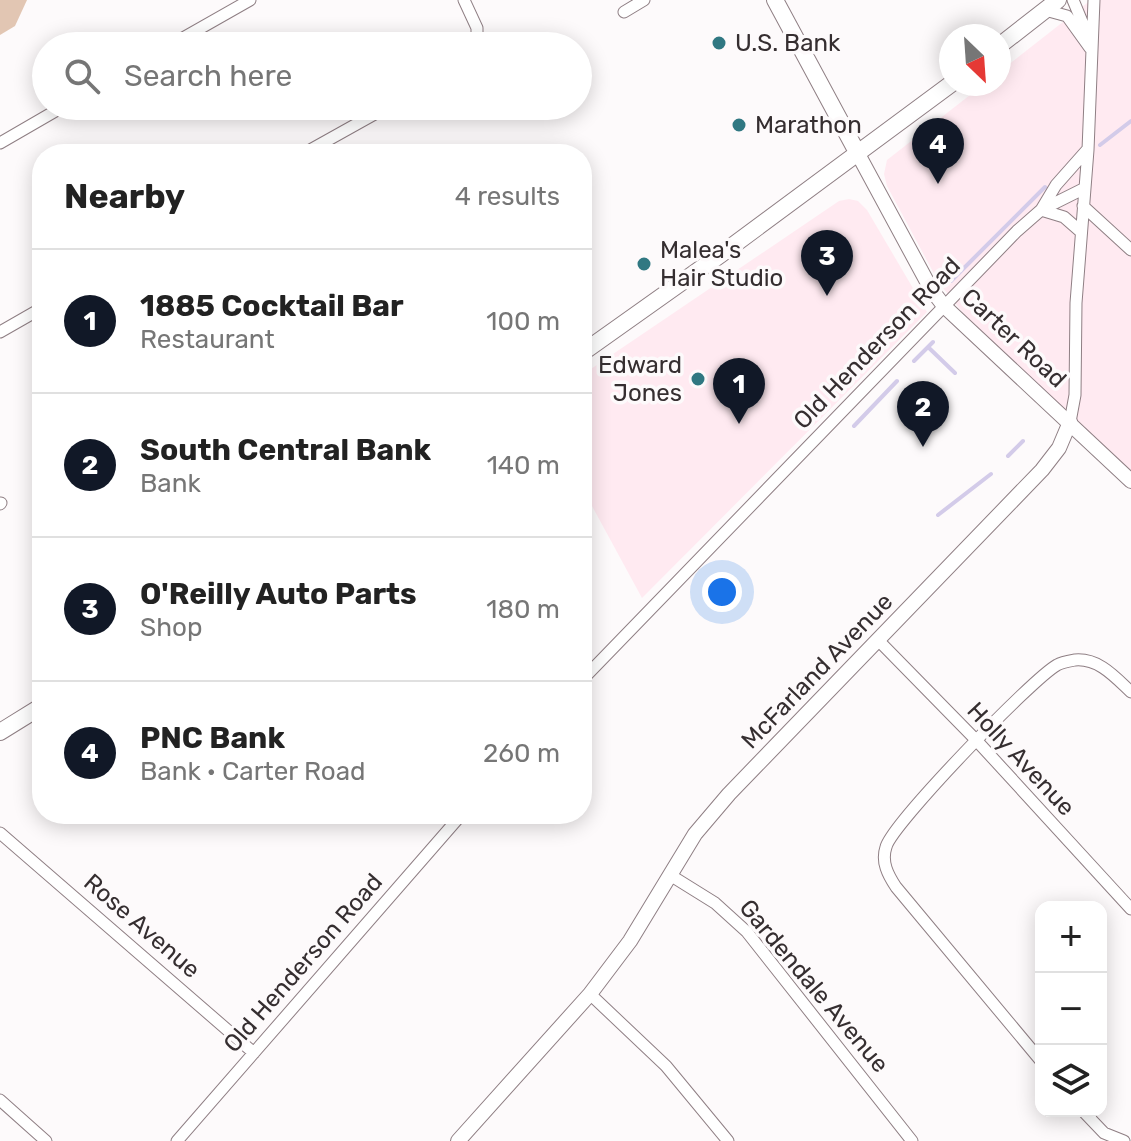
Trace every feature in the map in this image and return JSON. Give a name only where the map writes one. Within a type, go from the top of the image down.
[{"type":"main road","name":"Carter Road","points":[[775,0],[858,154]]},
{"type":"main road","points":[[1011,37],[1052,5]]},
{"type":"main road","points":[[592,346],[939,93]]},
{"type":"main road","points":[[0,732],[32,712]]},
{"type":"street","points":[[194,32],[250,0]]},
{"type":"street","points":[[464,0],[477,32]]},
{"type":"street","points":[[624,12],[644,0]]},
{"type":"street","points":[[1073,0],[1087,29],[1090,48]]},
{"type":"street","points":[[1085,188],[1094,0]]},
{"type":"street","points":[[1052,5],[1067,16],[1090,48]]},
{"type":"street","points":[[0,143],[40,120]]},
{"type":"street","points":[[321,144],[364,120]]},
{"type":"street","points":[[1080,231],[1064,217],[1041,210],[1056,185],[1088,150]]},
{"type":"street","name":"Carter Road","points":[[858,154],[931,289],[944,306],[1131,481]]},
{"type":"street","name":"McFarland Avenue","points":[[458,1141],[590,994],[630,941],[695,834],[729,794],[1042,470],[1059,448],[1070,422],[1075,395],[1080,231],[1085,188]]},
{"type":"street","name":"Old Henderson Road","points":[[592,670],[1041,210],[1085,188]]},
{"type":"street","points":[[1083,206],[1131,250]]},
{"type":"street","points":[[0,332],[32,314]]},
{"type":"street","name":"Holly Avenue","points":[[878,640],[977,741],[1131,909]]},
{"type":"street","points":[[1035,1054],[896,887],[884,862],[885,850],[897,827],[1033,684],[1057,665],[1070,660],[1095,663],[1131,692]]},
{"type":"street","name":"Old Henderson Road","points":[[177,1141],[453,824]]},
{"type":"street","name":"Rose Avenue","points":[[0,833],[254,1053]]},
{"type":"street","name":"Gardendale Avenue","points":[[670,875],[715,903],[747,932],[912,1141]]},
{"type":"street","points":[[590,994],[666,1066],[728,1141]]},
{"type":"street","points":[[0,1100],[46,1141]]},
{"type":"street","points":[[1089,1117],[1104,1133],[1124,1141]]},
{"type":"shaded area","points":[[0,0],[27,0],[15,26],[0,35]]},
{"type":"shaded area","points":[[1091,0],[1131,0],[1131,472],[963,313],[939,283],[887,186],[884,174],[887,160],[969,96],[1011,96],[1011,63]]},
{"type":"shaded area","points":[[839,201],[858,201],[867,210],[927,312],[642,598],[592,506],[592,368]]},
{"type":"waterway","points":[[1100,145],[1131,121]]},
{"type":"waterway","points":[[951,281],[1045,187]]},
{"type":"waterway","points":[[914,361],[933,342]]},
{"type":"waterway","points":[[928,347],[955,373]]},
{"type":"waterway","points":[[854,426],[897,381]]},
{"type":"waterway","points":[[1008,456],[1023,441]]},
{"type":"waterway","points":[[938,515],[991,474]]},
{"type":"place","name":"U.S. Bank","points":[[719,43]]},
{"type":"place","name":"Marathon","points":[[739,125]]},
{"type":"place","name":"PNC Bank","points":[[938,184]]},
{"type":"place","name":"Malea's Hair Studio","points":[[644,264]]},
{"type":"place","name":"O'Reilly Auto Parts","points":[[827,296]]},
{"type":"place","name":"Edward Jones","points":[[698,379]]},
{"type":"place","name":"1885 Cocktail Bar","points":[[739,424]]},
{"type":"place","name":"South Central Bank","points":[[923,447]]}]
